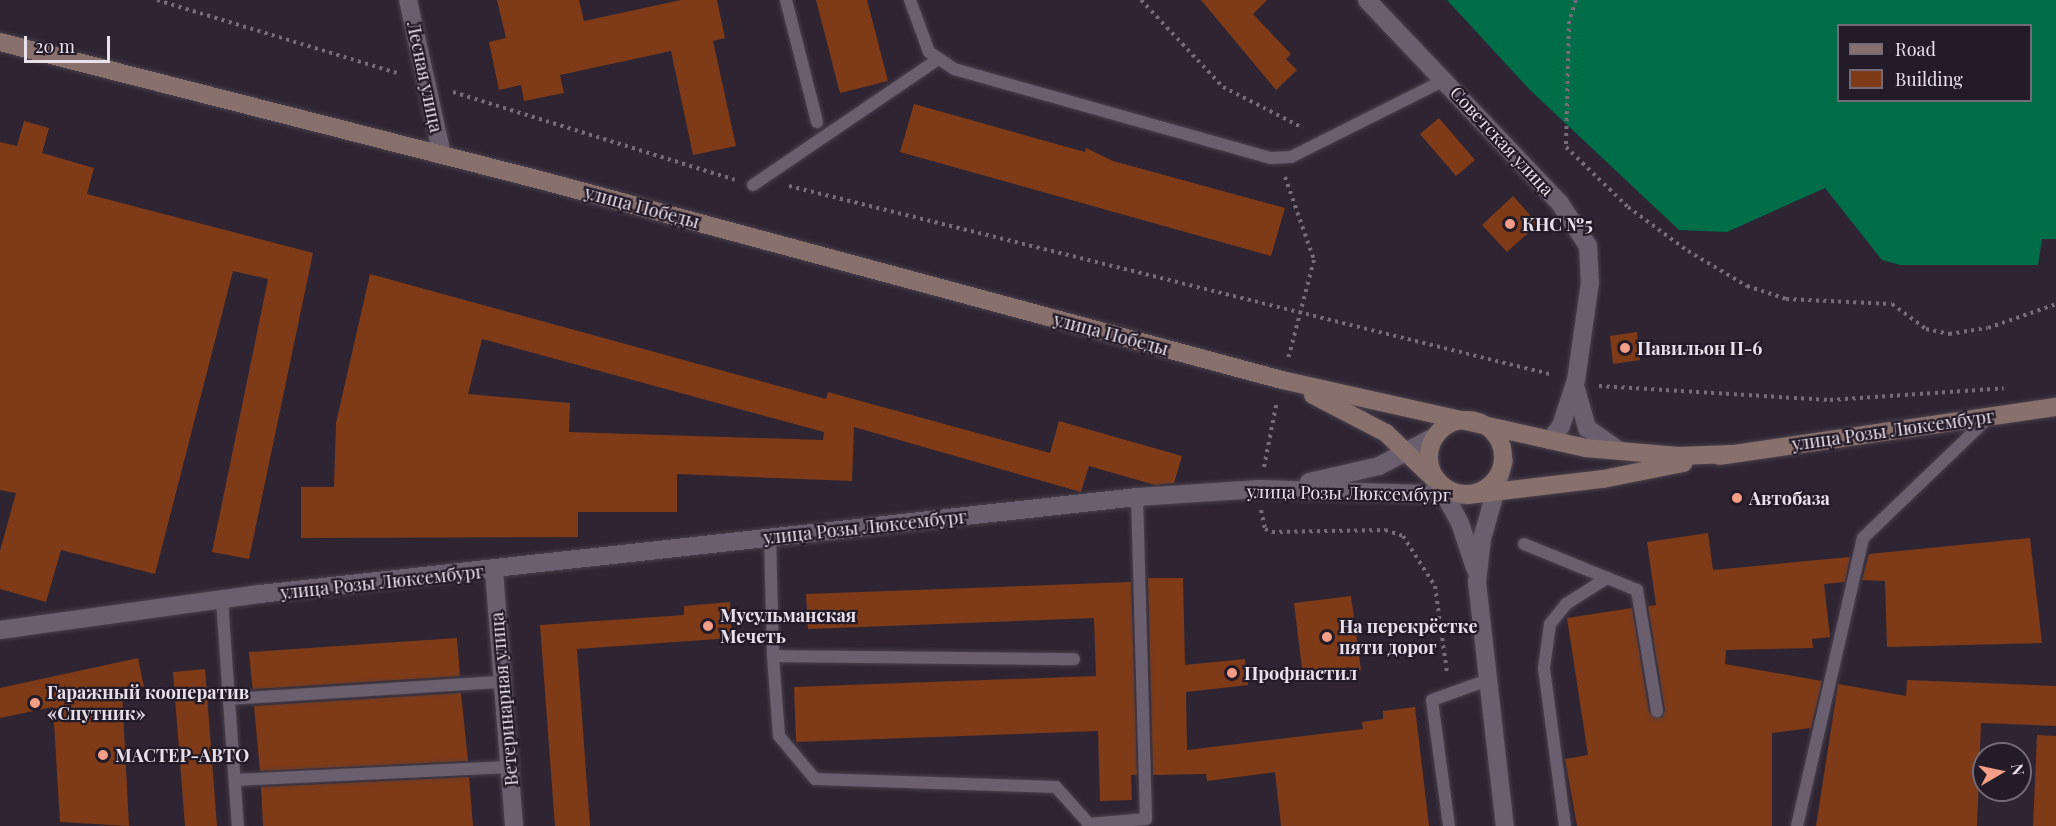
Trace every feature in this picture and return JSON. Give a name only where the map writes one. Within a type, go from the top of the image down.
[{"type":"street","name":"Лесная улица","points":[[408,0],[442,155]]},
{"type":"street","name":"Советская улица","points":[[1367,0],[1559,202],[1588,246],[1590,282],[1576,380],[1561,426],[1550,440]]},
{"type":"street","name":"улица Победы","points":[[0,42],[442,155],[1282,380],[1477,421]]},
{"type":"street","name":"улица Победы","points":[[1282,380],[1367,421],[1409,452],[1441,488]]},
{"type":"street","points":[[1576,380],[1587,428],[1605,445],[1631,454]]},
{"type":"street","name":"улица Розы Люксембург","points":[[1468,495],[1603,479],[1730,454],[2056,407]]},
{"type":"street","points":[[1260,489],[1361,472],[1409,452],[1454,423],[1477,421],[1502,444],[1504,461],[1477,582]]},
{"type":"street","name":"улица Розы Люксембург","points":[[1477,421],[1550,440],[1631,454],[1730,454]]},
{"type":"street","points":[[1434,437],[1429,453],[1441,488],[1460,523],[1477,582],[1506,826]]},
{"type":"street","points":[[1441,488],[1468,495],[1497,478],[1504,461]]},
{"type":"street","name":"улица Розы Люксембург","points":[[0,630],[222,600],[494,571],[770,536],[1137,497],[1260,489],[1441,488]]},
{"type":"street","name":"Ветеринарная улица","points":[[494,571],[500,682],[514,826]]},
{"type":"lane","points":[[786,0],[817,122]]},
{"type":"lane","points":[[910,0],[922,40],[937,60],[1279,159],[1445,80]]},
{"type":"lane","points":[[753,185],[937,60]]},
{"type":"lane","points":[[1797,826],[1863,538],[1990,416]]},
{"type":"lane","points":[[770,536],[778,736],[815,780],[1056,787],[1089,824],[1146,819],[1137,497]]},
{"type":"lane","points":[[1524,544],[1637,590],[1657,711]]},
{"type":"lane","points":[[1565,826],[1544,668],[1550,624],[1566,604],[1607,578]]},
{"type":"lane","points":[[222,600],[238,826]]},
{"type":"lane","points":[[773,656],[1074,659]]},
{"type":"lane","points":[[1449,826],[1432,700],[1488,680]]},
{"type":"lane","points":[[229,699],[500,682]]},
{"type":"lane","points":[[235,780],[509,767]]},
{"type":"path","points":[[157,0],[753,185],[804,187],[1300,315],[1576,380],[1830,400],[2005,388]]},
{"type":"path","points":[[1141,0],[1223,87],[1325,138]]},
{"type":"path","points":[[1576,0],[1569,21],[1566,147],[1628,207],[1688,251],[1747,286],[1786,299],[1892,304],[1926,329],[1948,334],[1988,328],[2056,304]]},
{"type":"path","points":[[1279,159],[1314,260],[1282,380],[1260,489],[1262,522],[1272,532],[1385,530],[1402,536],[1439,598],[1449,695]]},
{"type":"green space","points":[[1447,0],[2056,0],[2056,239],[2042,239],[2038,265],[1900,265],[1882,260],[1825,188],[1727,232],[1679,230],[1530,90]]},
{"type":"building","points":[[497,0],[579,0],[584,21],[681,0],[717,0],[725,38],[713,41],[736,146],[693,155],[671,51],[560,75],[564,93],[524,101],[521,85],[499,90],[489,42],[506,38]]},
{"type":"building","points":[[816,0],[867,0],[888,81],[840,93]]},
{"type":"building","points":[[1201,0],[1267,0],[1253,14],[1291,54],[1286,59],[1297,70],[1276,90]]},
{"type":"building","points":[[914,104],[1085,152],[1086,148],[1113,161],[1285,208],[1271,256],[900,152]]},
{"type":"building","points":[[1439,118],[1475,160],[1456,176],[1420,134]]},
{"type":"building","points":[[24,121],[49,128],[42,153],[94,168],[87,194],[313,253],[249,559],[212,552],[268,279],[233,271],[155,574],[61,550],[46,602],[0,589],[0,551],[16,493],[0,490],[0,142],[17,146]]},
{"type":"building","name":"КНС №5","points":[[1513,196],[1538,224],[1507,252],[1482,225]]},
{"type":"building","points":[[370,274],[826,399],[828,392],[1050,453],[1059,421],[1182,456],[1174,483],[1155,485],[1089,466],[1081,492],[854,427],[852,481],[677,474],[677,512],[578,512],[578,537],[301,538],[301,487],[334,487],[336,423]],"holes":[[[482,339],[824,432],[823,440],[569,432],[570,403],[468,394]]]},
{"type":"building","name":"Павильон П-6","points":[[1637,332],[1640,360],[1613,364],[1610,336]]},
{"type":"building","points":[[1708,533],[1713,570],[1850,557],[1845,582],[1824,584],[1830,637],[1812,639],[1813,648],[1726,650],[1725,664],[1822,681],[1811,728],[1772,733],[1772,826],[1577,826],[1565,759],[1588,755],[1567,618],[1632,608],[1649,712],[1662,718],[1665,710],[1648,606],[1656,605],[1647,542]]},
{"type":"building","points":[[2030,538],[2042,643],[1887,647],[1885,581],[1862,580],[1869,554]]},
{"type":"building","points":[[1148,578],[1183,578],[1185,665],[1245,659],[1248,685],[1186,692],[1187,750],[1363,729],[1362,722],[1383,719],[1383,711],[1415,707],[1429,826],[1281,826],[1275,772],[1207,781],[1206,774],[1153,775]]},
{"type":"building","points":[[1131,582],[1137,775],[1131,775],[1132,800],[1100,801],[1098,731],[796,742],[794,687],[1096,676],[1094,618],[808,629],[806,594]]},
{"type":"building","name":"На перекрёстке пяти дорог","points":[[1351,596],[1361,670],[1303,677],[1294,603]]},
{"type":"building","points":[[730,602],[732,638],[577,649],[590,826],[555,826],[540,625],[684,615],[684,606]]},
{"type":"building","points":[[457,638],[460,676],[253,689],[249,652]]},
{"type":"building","points":[[138,658],[144,687],[122,692],[129,826],[60,822],[53,707],[0,718],[0,688]]},
{"type":"building","points":[[205,669],[217,826],[185,826],[173,672]]},
{"type":"building","points":[[1907,680],[2056,686],[2056,726],[1981,723],[1980,742],[1972,742],[1972,802],[1978,802],[1977,826],[1816,826],[1838,684],[1906,696]]},
{"type":"building","points":[[461,693],[468,761],[260,771],[254,706]]},
{"type":"building","points":[[2037,735],[2056,736],[2056,826],[2033,826]]},
{"type":"building","points":[[469,777],[473,826],[263,826],[261,787]]},
{"type":"place","name":"КНС №5","points":[[1510,224]]},
{"type":"place","name":"Павильон П-6","points":[[1625,348]]},
{"type":"place","name":"Автобаза","points":[[1737,498]]},
{"type":"place","name":"Мусульманская Мечеть","points":[[708,626]]},
{"type":"place","name":"На перекрёстке пяти дорог","points":[[1327,637]]},
{"type":"place","name":"Профнастил","points":[[1232,673]]},
{"type":"place","name":"Гаражный кооператив «Спутник»","points":[[35,703]]},
{"type":"place","name":"МАСТЕР-АВТО","points":[[103,755]]}]
